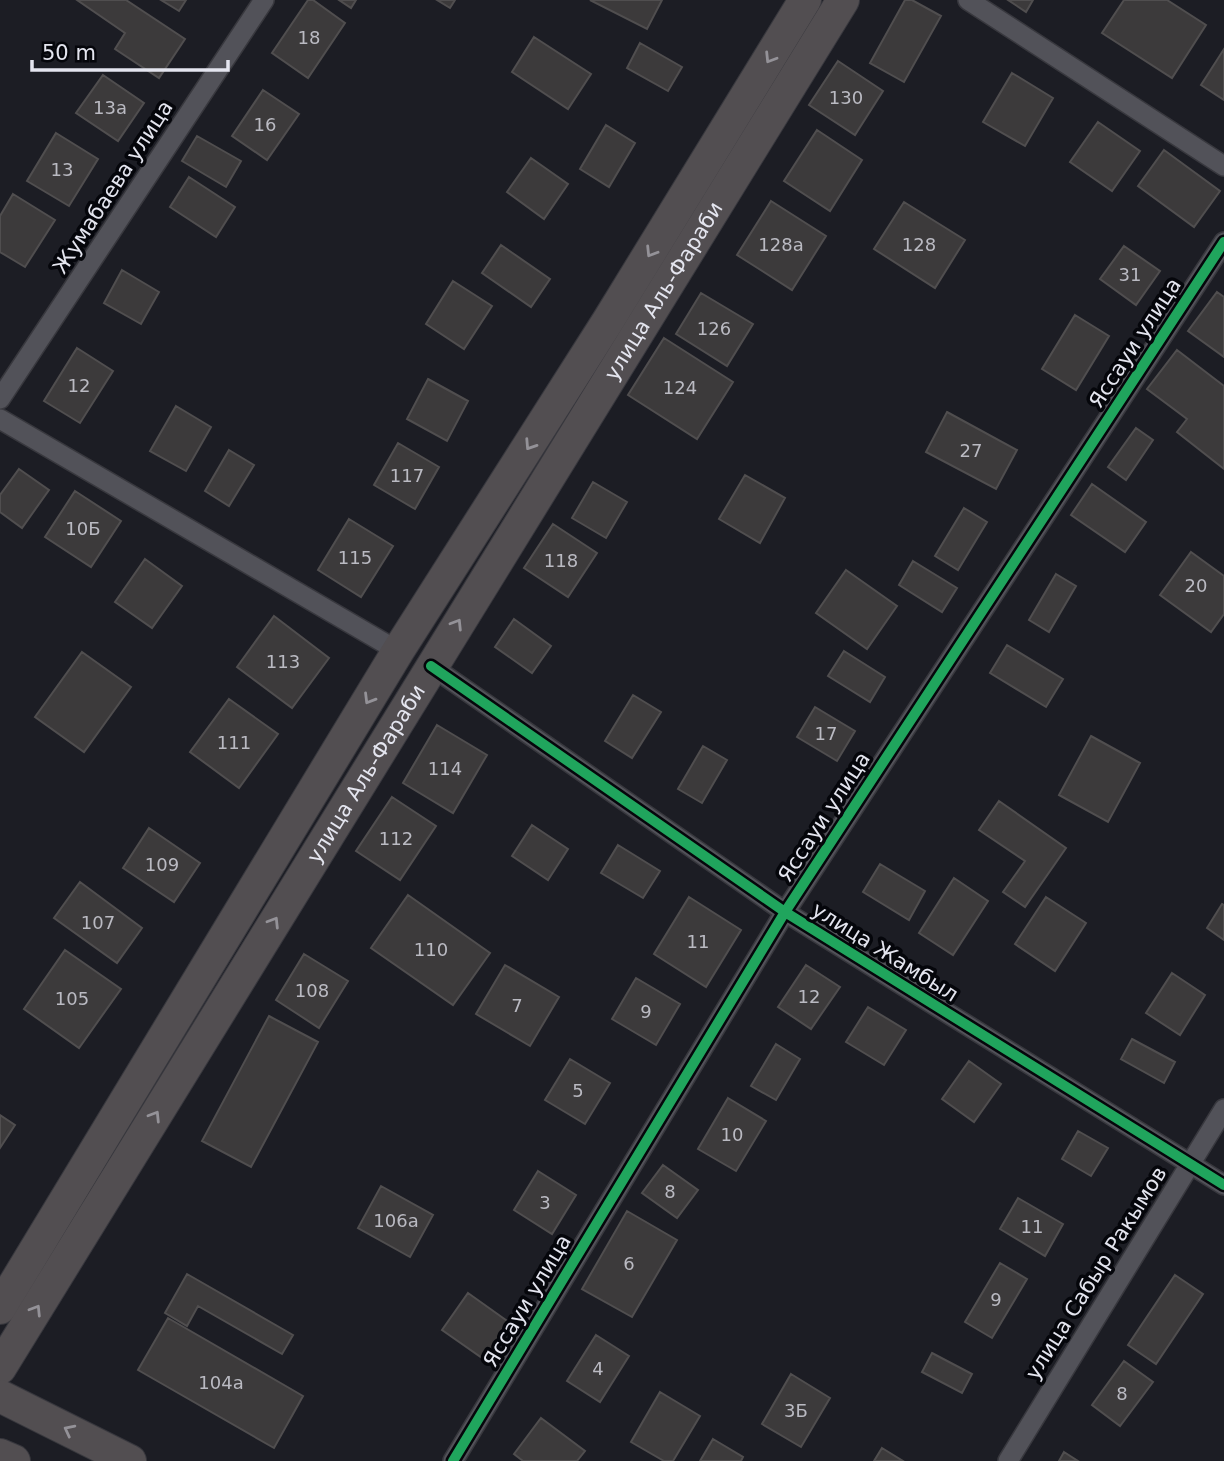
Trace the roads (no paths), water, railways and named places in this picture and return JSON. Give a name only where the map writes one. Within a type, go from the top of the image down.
[{"type":"main road","name":"улица Аль-Фараби","points":[[0,1308],[398,651],[608,321],[805,0]]},
{"type":"main road","name":"улица Аль-Фараби","points":[[0,1368],[842,0]]},
{"type":"main road","points":[[0,1396],[130,1461]]},
{"type":"main road","points":[[0,1455],[14,1461]]},
{"type":"street","name":"Жумабаева улица","points":[[0,400],[264,0]]},
{"type":"street","points":[[968,0],[1224,166]]},
{"type":"street","name":"Яссауи улица","points":[[453,1461],[785,912],[1224,242]]},
{"type":"street","points":[[0,419],[398,651]]},
{"type":"street","name":"улица Жамбыл","points":[[431,666],[785,912],[1224,1185]]},
{"type":"street","name":"улица Сабыр Ракымов","points":[[1007,1461],[1224,1110]]}]
